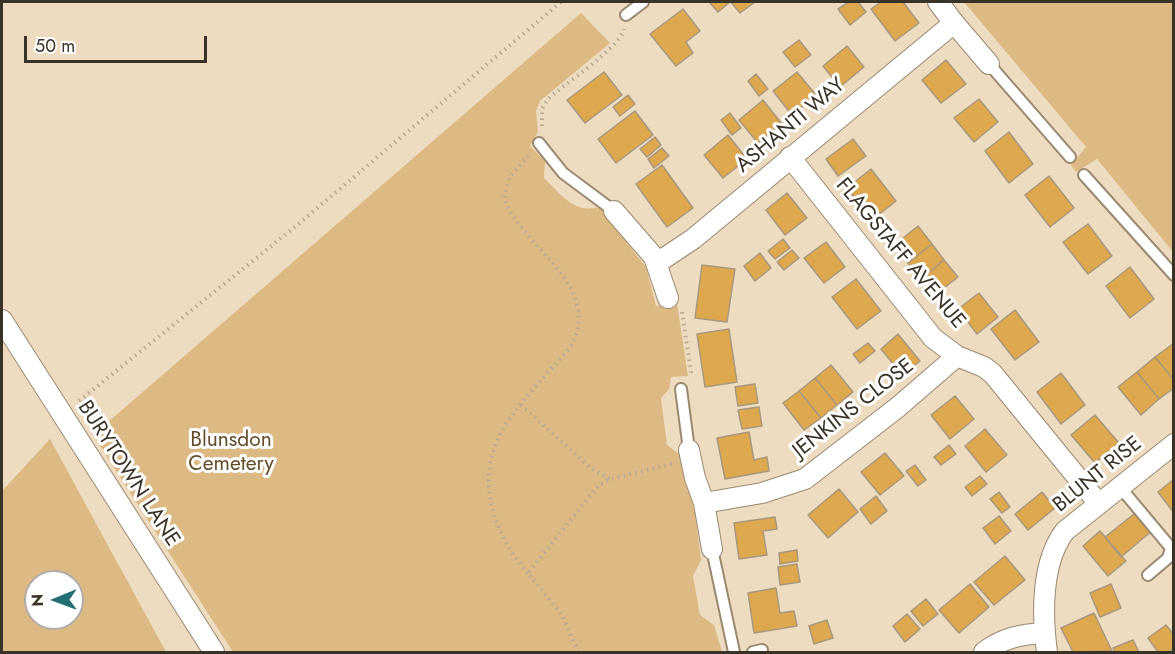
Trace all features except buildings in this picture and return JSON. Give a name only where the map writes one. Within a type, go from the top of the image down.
[{"type":"street","points":[[938,2],[989,64]]},
{"type":"street","name":"ASHANTI WAY","points":[[657,263],[693,239],[954,23]]},
{"type":"street","name":"FLAGSTAFF AVENUE","points":[[790,157],[933,338],[957,356],[984,367],[993,374],[1099,504]]},
{"type":"street","points":[[614,211],[650,251],[657,263],[669,298]]},
{"type":"street","name":"BURYTOWN LANE","points":[[2,320],[214,652]]},
{"type":"street","name":"JENKINS CLOSE","points":[[704,503],[762,493],[805,479],[898,407],[957,356]]},
{"type":"street","name":"BLUNT RISE","points":[[1046,643],[1050,563],[1058,541],[1065,531],[1173,444]]},
{"type":"street","points":[[690,455],[704,503],[711,549]]},
{"type":"street","points":[[984,652],[1017,635],[1046,643]]},
{"type":"lane","points":[[626,15],[643,2]]},
{"type":"lane","points":[[989,64],[1070,157]]},
{"type":"lane","points":[[538,142],[563,173],[614,211]]},
{"type":"lane","points":[[1084,175],[1173,275]]},
{"type":"lane","points":[[681,389],[690,455]]},
{"type":"lane","points":[[1120,487],[1171,548],[1168,558],[1148,574]]},
{"type":"lane","points":[[711,549],[734,652]]},
{"type":"path","points":[[62,415],[297,226],[561,2]]},
{"type":"path","points":[[578,652],[562,615],[528,573],[499,531],[491,511],[489,489],[492,452],[502,430],[571,346],[575,338],[578,313],[571,288],[514,215],[504,198],[509,178],[523,164],[538,142],[542,129],[542,109],[548,99],[623,35],[626,15]]},
{"type":"path","points":[[669,298],[680,296],[691,372],[681,389]]},
{"type":"path","points":[[521,405],[591,468],[610,479]]},
{"type":"path","points":[[528,573],[595,489],[610,479],[690,455]]},
{"type":"green space","points":[[964,2],[1173,2],[1173,252],[1097,159],[1076,172],[1071,165],[1086,147]]},
{"type":"green space","name":"Blunsdon Cemetery","points":[[581,13],[610,43],[540,101],[536,111],[538,132],[530,146],[545,161],[544,178],[565,198],[579,207],[597,208],[610,216],[608,219],[646,267],[656,306],[677,303],[688,376],[671,377],[669,389],[661,398],[667,445],[679,454],[695,513],[701,560],[693,576],[700,615],[714,625],[722,652],[233,652],[93,435]]},
{"type":"green space","points":[[50,439],[166,652],[2,652],[2,491]]}]
